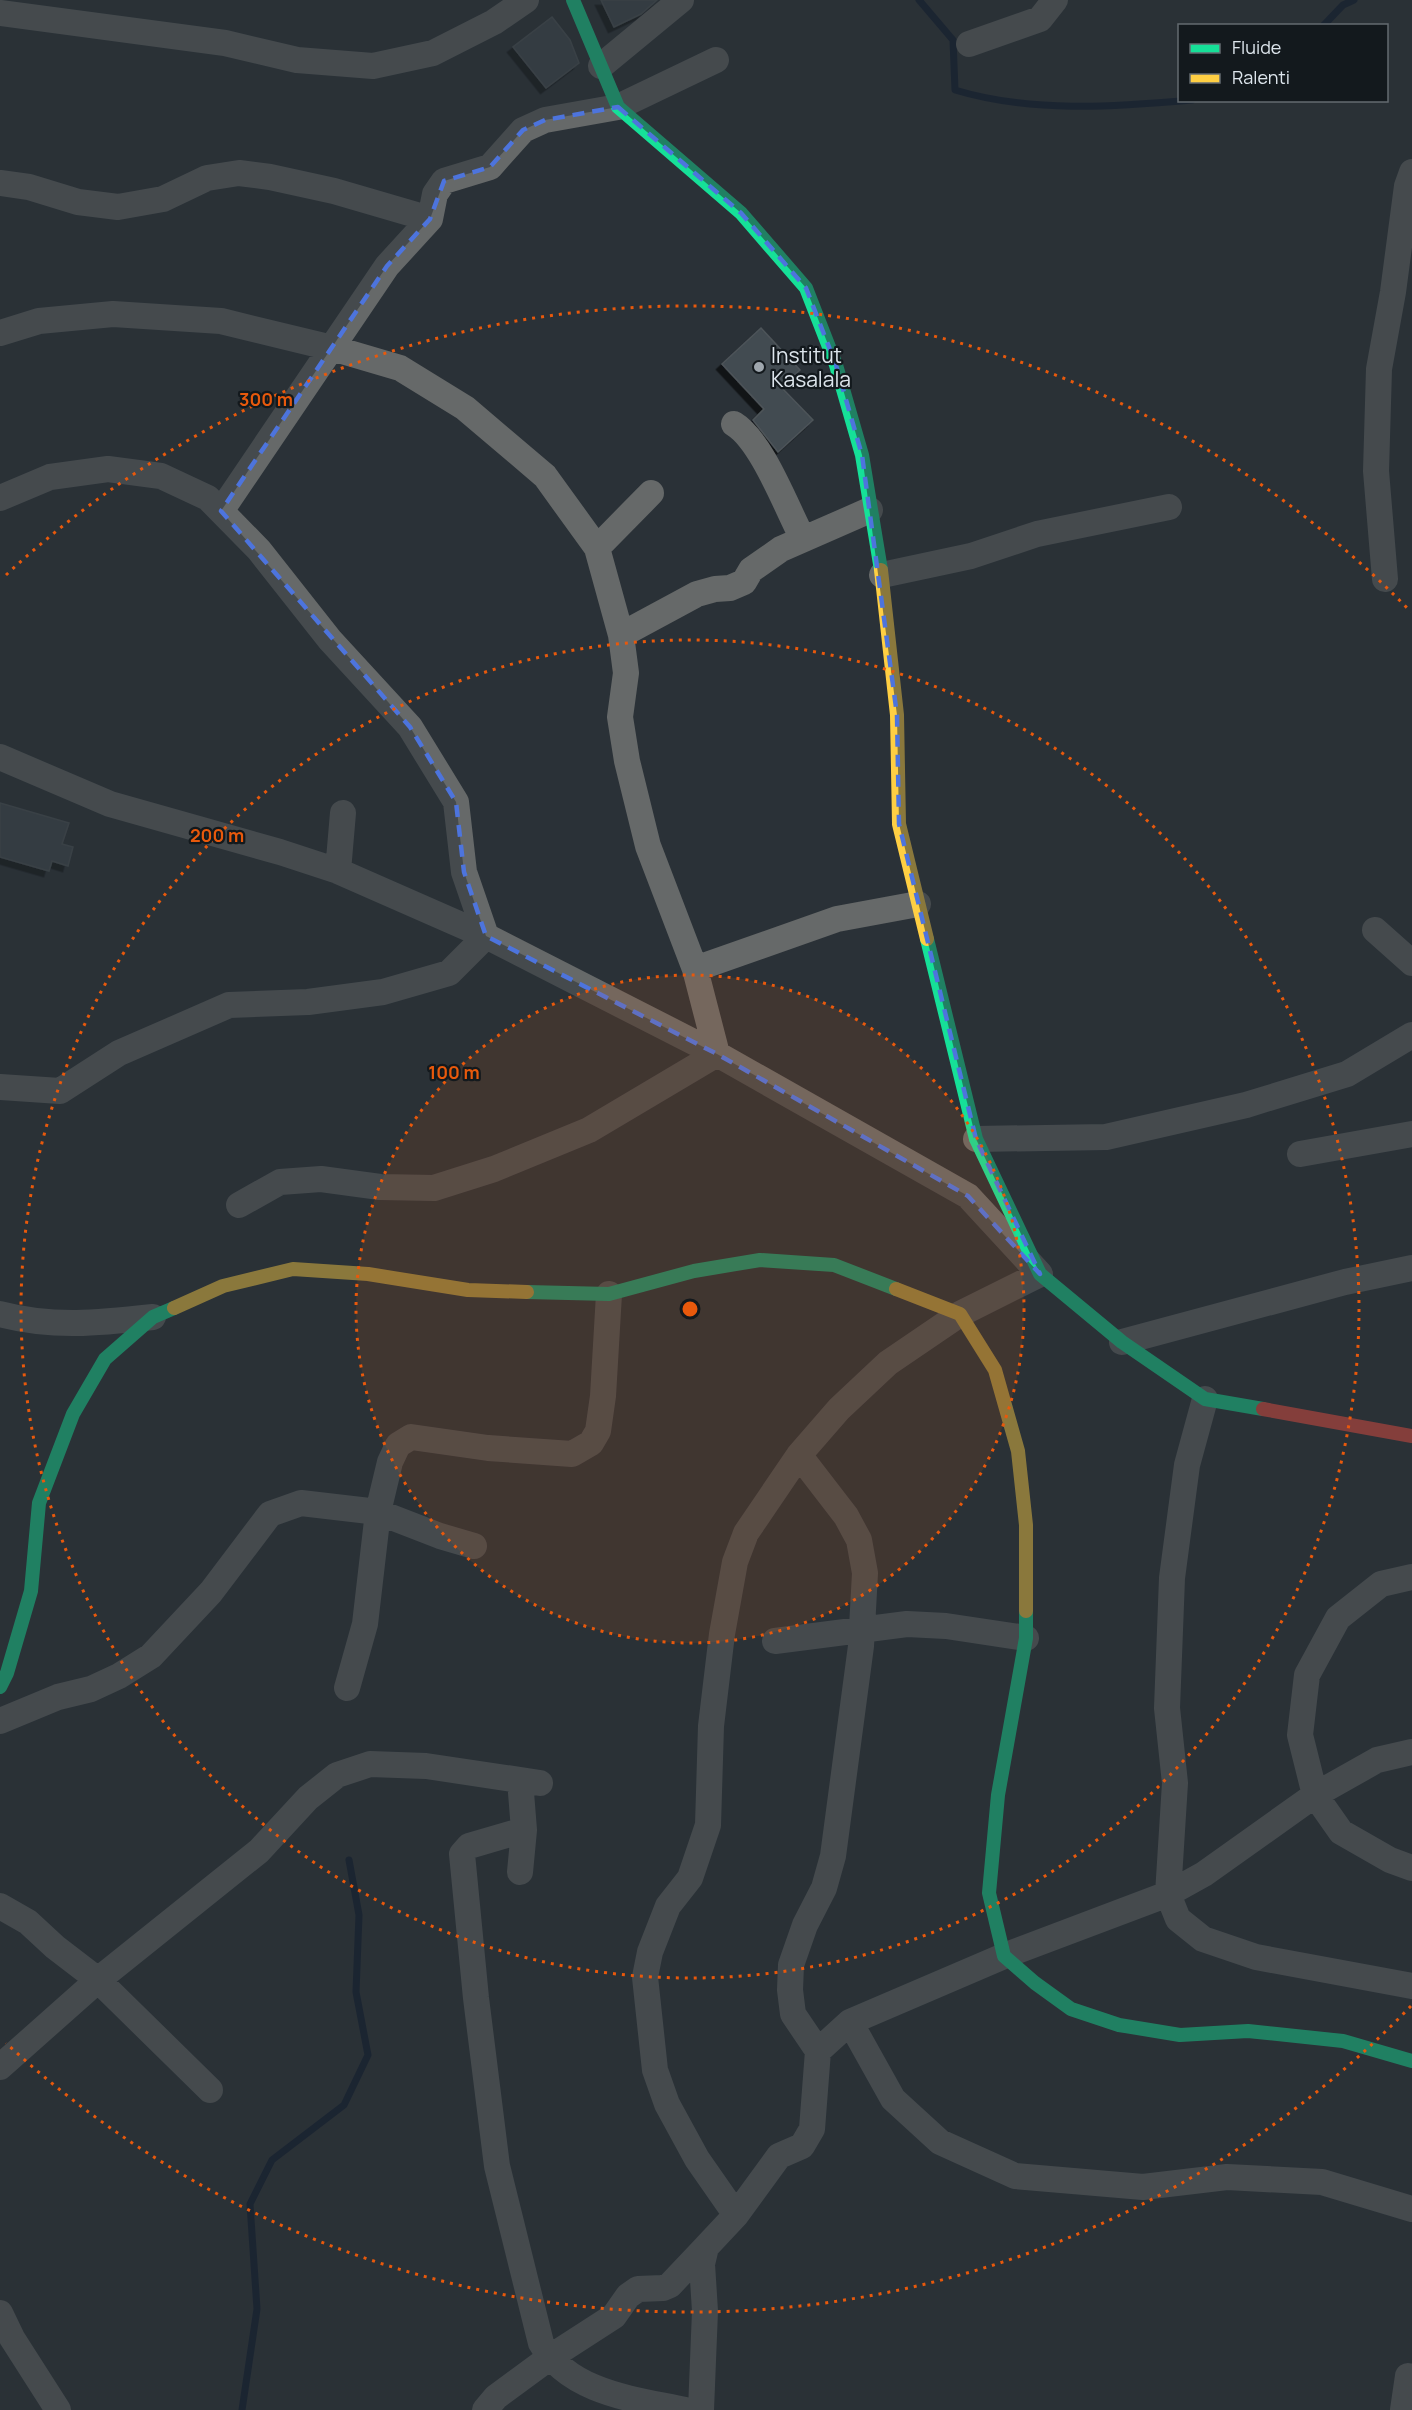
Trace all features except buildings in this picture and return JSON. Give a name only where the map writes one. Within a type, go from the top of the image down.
[{"type":"street","points":[[0,13],[225,43],[297,60],[373,66],[433,52],[494,22],[526,0]]},
{"type":"street","points":[[573,0],[618,107],[741,213],[806,288],[836,365],[862,455],[882,575],[897,715],[899,824],[976,1139],[1040,1274]]},
{"type":"street","points":[[601,66],[681,0]]},
{"type":"street","points":[[969,44],[1040,19],[1054,0]]},
{"type":"street","points":[[221,511],[387,266],[430,219],[435,194],[444,181],[490,167],[523,130],[545,120],[618,107],[716,60]]},
{"type":"street","points":[[1385,579],[1376,471],[1379,369],[1393,292],[1407,186],[1412,171]]},
{"type":"street","points":[[0,183],[29,187],[78,202],[118,207],[163,199],[207,178],[239,173],[270,177],[334,191],[430,219]]},
{"type":"street","points":[[0,333],[39,321],[114,314],[221,321],[332,348],[400,368],[465,408],[545,476],[597,548],[621,635],[626,674],[620,717],[627,761],[648,846],[695,969],[717,1054]]},
{"type":"street","points":[[734,424],[755,443],[803,539]]},
{"type":"street","points":[[0,498],[50,477],[108,469],[161,476],[208,498],[259,550],[330,640],[411,727],[456,802],[464,872],[486,936]]},
{"type":"street","points":[[597,548],[651,493]]},
{"type":"street","points":[[882,575],[970,556],[1037,534],[1169,507]]},
{"type":"street","points":[[621,635],[697,594],[730,588],[744,582],[751,570],[781,549],[870,510]]},
{"type":"street","points":[[0,758],[110,804],[280,852],[338,871],[486,936],[717,1054],[968,1196],[1040,1274],[1122,1342],[1206,1399],[1412,1436]]},
{"type":"street","points":[[338,871],[343,813]]},
{"type":"street","points":[[695,969],[837,919],[918,904]]},
{"type":"street","points":[[1375,930],[1412,963]]},
{"type":"street","points":[[0,1087],[60,1091],[119,1053],[229,1005],[308,1002],[383,992],[449,973],[486,936]]},
{"type":"street","points":[[976,1139],[1106,1137],[1245,1105],[1347,1074],[1412,1035]]},
{"type":"street","points":[[238,1205],[280,1182],[321,1179],[380,1187],[434,1188],[494,1169],[590,1130],[717,1054]]},
{"type":"street","points":[[1300,1154],[1412,1134]]},
{"type":"street","points":[[0,1686],[7,1673],[30,1591],[39,1503],[73,1414],[105,1359],[153,1317],[223,1286],[293,1269],[368,1274],[468,1290],[609,1294],[694,1271],[760,1260],[834,1265],[960,1314],[995,1370],[1018,1451],[1026,1526],[1026,1638],[998,1795],[989,1893],[1004,1956],[1035,1983],[1071,2009],[1119,2025],[1180,2035],[1248,2031],[1343,2042],[1412,2061]]},
{"type":"street","points":[[1122,1342],[1345,1282],[1412,1268]]},
{"type":"street","points":[[736,2215],[697,2159],[667,2104],[655,2070],[645,1977],[650,1952],[668,1906],[690,1878],[708,1825],[711,1726],[722,1634],[735,1562],[746,1533],[799,1455],[839,1409],[888,1363],[960,1314],[1040,1274]]},
{"type":"street","points":[[347,1688],[365,1624],[378,1512],[390,1462],[398,1445],[411,1437],[545,1453],[572,1454],[591,1443],[598,1431],[603,1396],[609,1294]]},
{"type":"street","points":[[0,1314],[24,1320],[88,1324],[153,1317]]},
{"type":"street","points":[[1206,1399],[1188,1466],[1172,1578],[1167,1708],[1175,1783],[1168,1894],[1178,1919],[1203,1939],[1256,1957],[1412,1986]]},
{"type":"street","points":[[485,2410],[496,2397],[549,2358],[614,2316],[628,2296],[638,2289],[663,2288],[670,2284],[736,2215],[779,2156],[802,2146],[812,2129],[818,2050],[793,2014],[790,1965],[805,1925],[824,1888],[833,1856],[862,1630],[865,1573],[859,1540],[846,1516],[799,1455]]},
{"type":"street","points":[[0,1721],[58,1697],[91,1689],[119,1676],[151,1656],[211,1592],[270,1514],[301,1503],[378,1512],[440,1536],[474,1546]]},
{"type":"street","points":[[1412,1576],[1381,1584],[1338,1618],[1307,1675],[1300,1735],[1315,1795],[1341,1832],[1390,1860],[1412,1868]]},
{"type":"street","points":[[775,1641],[883,1626],[917,1625],[946,1626],[1026,1638]]},
{"type":"street","points":[[818,2050],[850,2022],[1004,1956],[1168,1894],[1204,1874],[1315,1795],[1377,1760],[1412,1752]]},
{"type":"street","points":[[0,2067],[98,1980],[259,1851],[308,1798],[336,1775],[370,1764],[426,1766],[530,1781],[520,1872]]},
{"type":"street","points":[[524,1830],[469,1846],[462,1854],[476,1998],[498,2166],[541,2343],[549,2358],[579,2380],[612,2394],[685,2410]]},
{"type":"street","points":[[0,1906],[28,1922],[98,1980],[210,2090]]},
{"type":"street","points":[[850,2022],[893,2099],[940,2142],[1015,2176],[1143,2187],[1227,2177],[1322,2182],[1412,2209]]},
{"type":"street","points":[[701,2410],[705,2311],[702,2264],[706,2247]]},
{"type":"street","points":[[0,2313],[12,2338],[58,2410]]},
{"type":"street","points":[[1403,2410],[1408,2376]]},
{"type":"highlighted area","points":[[618,107],[741,213],[806,288],[836,365],[862,455],[897,715],[899,824],[976,1139],[1040,1274],[968,1196],[717,1054],[486,936],[464,872],[456,802],[410,727],[221,511],[387,266],[430,219],[444,181],[490,167],[523,130],[545,120]]},
{"type":"waterway","points":[[919,0],[953,40],[955,90],[1013,102],[1043,105],[1102,106],[1178,101]]},
{"type":"waterway","points":[[1325,24],[1343,5],[1354,0]]},
{"type":"waterway","points":[[242,2410],[257,2309],[250,2204],[272,2160],[344,2105],[368,2055],[356,1992],[359,1915],[349,1860]]},
{"type":"traffic: fast","points":[[573,0],[618,107],[741,213],[806,288],[836,365],[862,455],[881,570]]},
{"type":"traffic: fast","points":[[927,939],[976,1139],[1040,1274],[1122,1342],[1205,1399],[1263,1409]]},
{"type":"traffic: fast","points":[[527,1292],[609,1294],[694,1271],[760,1260],[834,1265],[896,1289]]},
{"type":"traffic: fast","points":[[0,1687],[7,1673],[31,1591],[39,1503],[73,1414],[105,1359],[153,1317],[174,1308]]},
{"type":"traffic: fast","points":[[1026,1611],[1026,1638],[998,1795],[989,1893],[1004,1956],[1035,1983],[1071,2009],[1119,2025],[1180,2035],[1248,2031],[1343,2041],[1412,2061]]},
{"type":"traffic: slow","points":[[881,570],[897,715],[899,824],[927,939]]},
{"type":"traffic: slow","points":[[174,1308],[223,1286],[293,1269],[368,1274],[468,1290],[527,1292]]},
{"type":"traffic: slow","points":[[896,1289],[960,1314],[995,1370],[1018,1451],[1026,1525],[1026,1611]]},
{"type":"traffic: jam","points":[[1263,1409],[1412,1436]]},
{"type":"place","name":"Institut Kasalala","points":[[759,367]]}]
